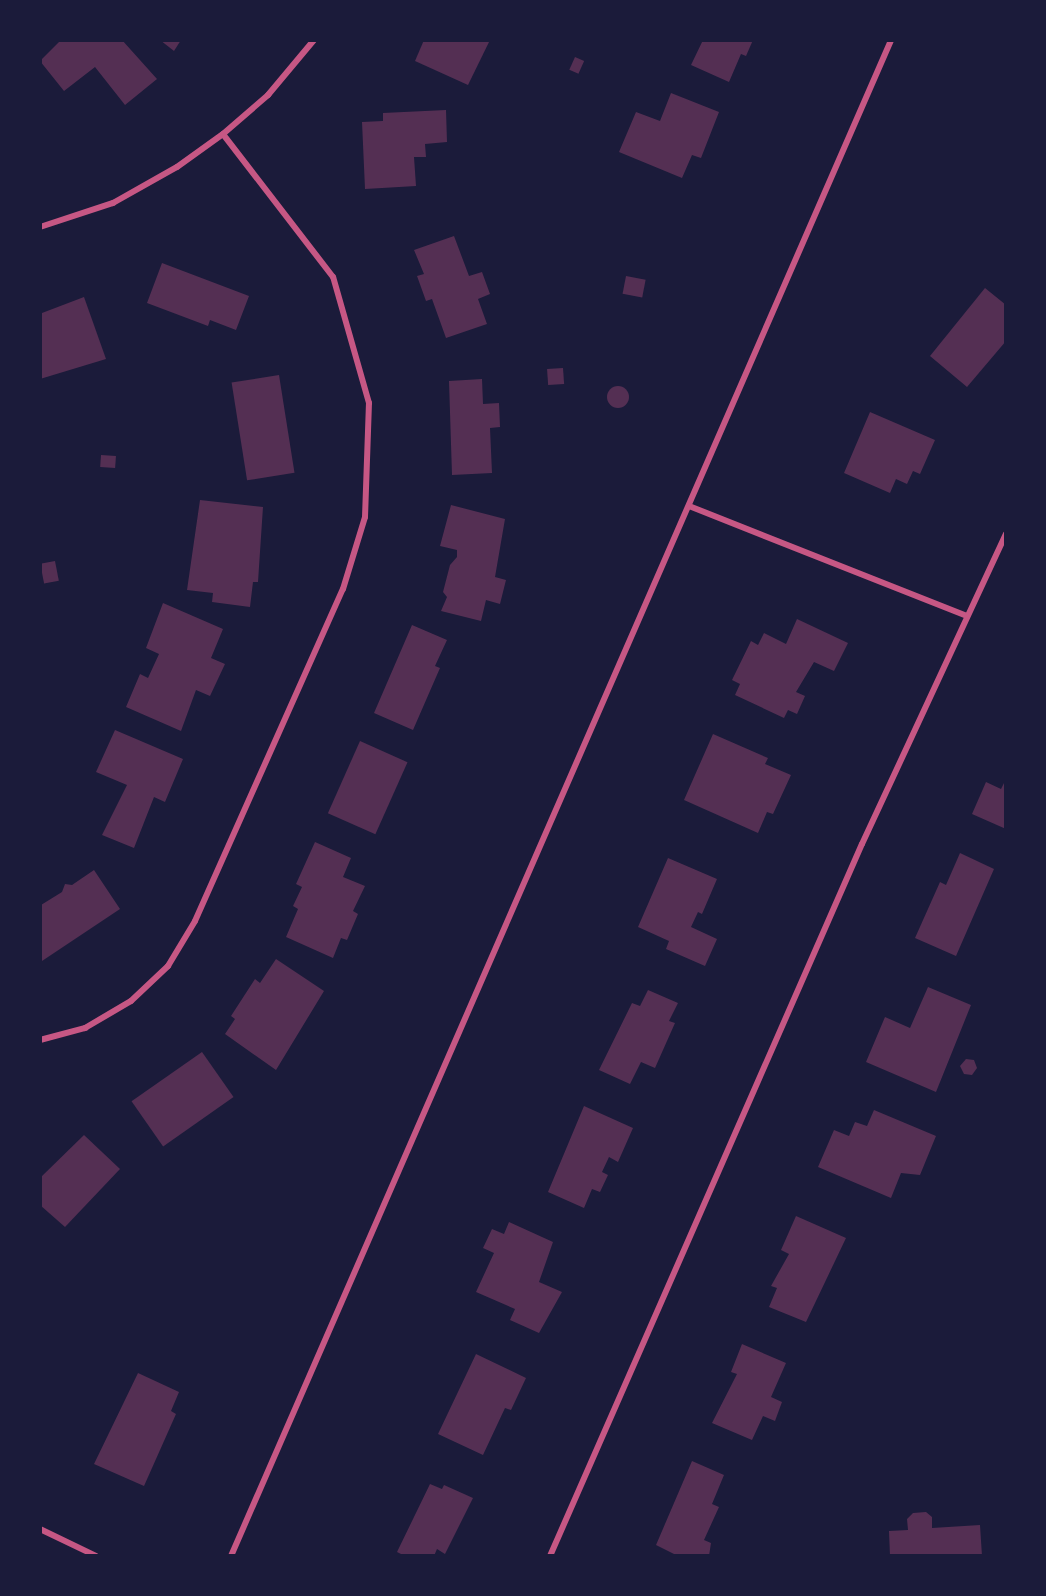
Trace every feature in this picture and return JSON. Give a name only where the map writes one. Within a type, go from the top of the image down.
[{"type":"street","points":[[40,227],[113,203],[177,167],[223,134],[268,95],[314,40]]},
{"type":"street","points":[[231,1556],[891,40]]},
{"type":"street","points":[[40,1040],[85,1028],[131,1001],[168,966],[195,921],[338,600],[365,517],[369,404],[333,277],[223,134]]},
{"type":"street","points":[[688,506],[965,615]]},
{"type":"street","points":[[550,1556],[965,615],[1005,534]]},
{"type":"street","points":[[40,1529],[96,1556]]},
{"type":"building","points":[[61,40],[122,40],[157,79],[125,105],[95,67],[64,91],[40,61]]},
{"type":"building","points":[[160,40],[181,40],[174,51]]},
{"type":"building","points":[[424,40],[490,40],[468,85],[415,61]]},
{"type":"building","points":[[703,40],[753,40],[746,56],[741,54],[729,82],[691,65]]},
{"type":"building","points":[[575,57],[584,61],[578,74],[569,70]]},
{"type":"building","points":[[671,93],[719,112],[701,158],[692,155],[682,178],[619,152],[636,112],[660,121]]},
{"type":"building","points":[[446,110],[447,142],[425,144],[426,157],[414,157],[416,186],[365,189],[362,122],[383,121],[383,113]]},
{"type":"building","points":[[454,236],[469,276],[482,272],[490,294],[478,299],[487,324],[446,338],[432,299],[426,301],[417,276],[424,274],[414,250]]},
{"type":"building","points":[[162,263],[249,296],[236,330],[210,320],[208,326],[147,303]]},
{"type":"building","points":[[626,276],[646,280],[642,297],[623,294]]},
{"type":"building","points":[[985,288],[1006,305],[1006,341],[967,387],[930,356]]},
{"type":"building","points":[[84,297],[106,359],[40,379],[42,313]]},
{"type":"building","points":[[563,368],[564,384],[548,385],[547,369]]},
{"type":"building","points":[[279,375],[294,473],[247,480],[232,383]]},
{"type":"building","points":[[482,379],[483,404],[499,403],[500,427],[490,428],[492,473],[452,475],[449,381]]},
{"type":"building","points":[[618,386],[626,389],[629,397],[626,405],[618,408],[610,405],[607,397],[610,389]]},
{"type":"building","points":[[870,412],[935,440],[920,474],[913,471],[907,484],[896,479],[890,493],[844,473]]},
{"type":"building","points":[[101,455],[116,456],[115,468],[100,467]]},
{"type":"building","points":[[200,500],[263,507],[258,582],[253,582],[250,607],[212,602],[213,593],[187,590]]},
{"type":"building","points":[[451,505],[505,519],[495,577],[506,580],[500,604],[486,600],[481,621],[441,611],[447,597],[443,592],[450,565],[457,557],[457,550],[440,546]]},
{"type":"building","points":[[55,561],[59,581],[44,583],[40,564]]},
{"type":"building","points":[[163,603],[223,629],[211,658],[225,664],[210,696],[196,690],[181,731],[126,707],[140,674],[148,678],[159,654],[146,648]]},
{"type":"building","points":[[797,619],[848,643],[834,671],[814,662],[796,692],[805,696],[797,714],[788,710],[784,718],[735,695],[740,684],[732,680],[751,641],[758,645],[764,633],[786,644]]},
{"type":"building","points":[[412,625],[447,640],[435,666],[440,668],[413,730],[374,713]]},
{"type":"building","points":[[115,730],[183,759],[165,802],[154,797],[134,848],[102,835],[127,785],[96,772]]},
{"type":"building","points":[[713,734],[768,758],[765,764],[791,775],[773,814],[767,812],[758,833],[684,800]]},
{"type":"building","points":[[360,741],[408,762],[375,834],[328,813]]},
{"type":"building","points":[[1006,779],[1006,829],[972,814],[986,782],[1001,789]]},
{"type":"building","points":[[315,842],[351,858],[343,877],[365,886],[353,911],[358,914],[347,940],[341,938],[333,958],[286,937],[298,909],[293,906],[302,887],[296,884]]},
{"type":"building","points":[[960,853],[994,869],[956,956],[915,938],[940,882],[946,885]]},
{"type":"building","points":[[668,858],[717,879],[702,914],[698,912],[691,927],[717,939],[705,966],[666,949],[669,941],[638,927]]},
{"type":"building","points":[[94,870],[120,909],[42,961],[41,905],[62,892],[65,884],[72,885]]},
{"type":"building","points":[[276,959],[324,991],[276,1070],[225,1034],[235,1019],[231,1016],[255,979],[260,983]]},
{"type":"building","points":[[928,987],[971,1005],[936,1092],[866,1062],[885,1017],[910,1028]]},
{"type":"building","points":[[648,990],[678,1003],[669,1021],[675,1023],[655,1068],[641,1062],[630,1084],[599,1070],[632,1003],[640,1006]]},
{"type":"building","points":[[202,1052],[234,1097],[163,1146],[132,1101]]},
{"type":"building","points":[[966,1059],[974,1060],[977,1068],[972,1075],[964,1074],[960,1066]]},
{"type":"building","points":[[584,1106],[633,1128],[618,1162],[609,1157],[602,1172],[608,1175],[600,1192],[592,1189],[584,1208],[548,1192]]},
{"type":"building","points":[[874,1110],[936,1136],[920,1175],[901,1173],[891,1198],[818,1167],[834,1130],[849,1136],[855,1122],[867,1126]]},
{"type":"building","points":[[84,1135],[120,1169],[65,1227],[40,1205],[40,1178]]},
{"type":"building","points":[[796,1216],[846,1238],[806,1322],[769,1307],[777,1288],[771,1286],[789,1254],[781,1250]]},
{"type":"building","points":[[509,1222],[553,1242],[539,1282],[562,1292],[539,1333],[510,1320],[515,1309],[476,1292],[494,1253],[483,1248],[492,1229],[504,1234]]},
{"type":"building","points":[[742,1344],[786,1363],[771,1397],[782,1402],[775,1421],[763,1416],[752,1440],[712,1423],[737,1374],[731,1372]]},
{"type":"building","points":[[476,1354],[526,1378],[511,1410],[505,1408],[483,1455],[438,1434]]},
{"type":"building","points":[[138,1373],[179,1392],[171,1411],[176,1414],[144,1486],[94,1464]]},
{"type":"building","points":[[692,1461],[724,1475],[712,1504],[719,1507],[704,1540],[711,1543],[709,1556],[678,1556],[656,1545]]},
{"type":"building","points":[[430,1484],[442,1489],[444,1485],[473,1498],[445,1554],[437,1549],[434,1556],[405,1556],[397,1552]]},
{"type":"building","points":[[926,1512],[932,1517],[932,1528],[980,1525],[982,1556],[890,1556],[889,1531],[908,1530],[907,1519],[913,1513]]}]
